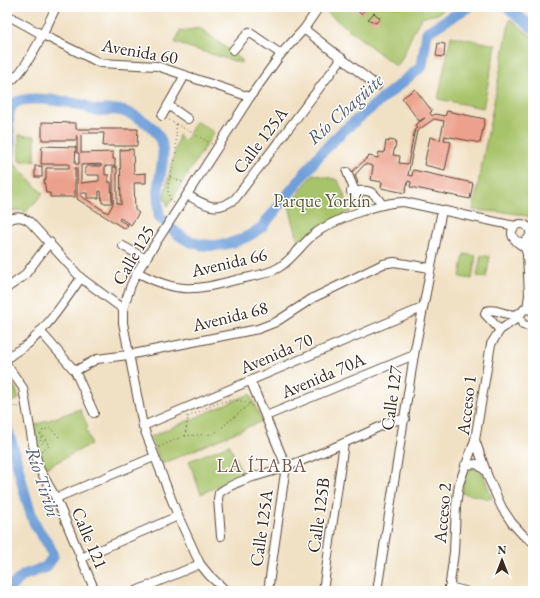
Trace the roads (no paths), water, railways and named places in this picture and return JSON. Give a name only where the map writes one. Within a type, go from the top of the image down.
[{"type":"street","points":[[7,83],[11,81],[25,65],[43,35],[56,7]]},
{"type":"street","name":"Calle 125","points":[[226,591],[200,564],[178,516],[153,454],[143,426],[128,355],[123,323],[123,309],[137,272],[217,147],[281,54],[304,30],[319,7]]},
{"type":"street","name":"Avenida 60","points":[[7,15],[43,35],[100,63],[157,66],[250,97]]},
{"type":"street","points":[[304,30],[377,86]]},
{"type":"street","points":[[233,50],[249,32],[281,54]]},
{"type":"street","name":"Calle 125A","points":[[187,195],[207,206],[216,208],[226,206],[235,199],[342,58]]},
{"type":"street","points":[[162,116],[185,75]]},
{"type":"street","points":[[168,105],[184,114]]},
{"type":"street","points":[[346,174],[361,212]]},
{"type":"street","points":[[353,191],[373,192],[376,194],[382,205]]},
{"type":"street","name":"Avenida 66","points":[[137,272],[155,282],[176,288],[201,289],[269,272],[287,262],[320,230],[361,212],[382,205],[404,202],[515,226]]},
{"type":"street","name":"Calle 127","points":[[377,591],[422,308],[442,210]]},
{"type":"street","points":[[7,221],[17,216],[24,218],[50,242],[82,278],[123,309]]},
{"type":"street","points":[[500,223],[517,242],[530,236]]},
{"type":"street","points":[[511,234],[515,226],[521,224],[527,226],[533,250]]},
{"type":"street","points":[[7,288],[24,276],[50,242]]},
{"type":"street","name":"Acceso 1","points":[[517,242],[525,248],[527,254],[530,309],[519,315],[511,323],[500,330],[491,344],[475,440],[486,471],[502,508],[512,523],[523,535],[533,542]]},
{"type":"street","points":[[123,246],[146,259]]},
{"type":"street","name":"Avenida 68","points":[[75,371],[97,359],[128,355],[258,329],[276,322],[313,298],[383,264],[394,262],[430,268]]},
{"type":"street","points":[[7,359],[29,343],[56,313],[82,278]]},
{"type":"street","name":"Avenida 70","points":[[143,426],[251,382],[422,308]]},
{"type":"street","points":[[500,330],[493,320],[486,314],[486,311],[491,310],[511,316],[519,315],[523,325]]},
{"type":"street","points":[[511,323],[528,326],[533,324]]},
{"type":"street","points":[[40,331],[75,371],[94,413]]},
{"type":"street","name":"Avenida 70A","points":[[265,413],[414,355]]},
{"type":"street","name":"Calle 121","points":[[7,365],[23,388],[32,445],[38,464],[48,487],[56,498],[95,591]]},
{"type":"street","name":"Calle 125A","points":[[251,382],[286,466],[268,591]]},
{"type":"street","points":[[222,536],[218,499],[219,493],[225,488],[344,443],[392,421],[405,419]]},
{"type":"street","name":"Acceso 2","points":[[449,589],[454,552],[456,506],[459,484],[475,440]]},
{"type":"street","name":"Calle 125B","points":[[322,591],[344,443]]},
{"type":"street","points":[[56,498],[153,454]]},
{"type":"street","points":[[465,465],[477,464],[486,471]]},
{"type":"street","points":[[81,558],[178,516]]},
{"type":"street","points":[[136,591],[200,564]]},
{"type":"street","points":[[449,589],[465,591]]},
{"type":"waterway","name":"Río Chagüite","points":[[172,229],[182,237],[193,242],[205,245],[217,245],[241,239],[262,227],[321,153],[343,131],[422,66],[427,32],[468,7]]},
{"type":"waterway","name":"Río Chagüite","points":[[507,7],[533,28]]},
{"type":"waterway","name":"Río Chagüite","points":[[7,164],[10,149],[8,119],[11,107],[16,102],[44,99],[83,105],[93,110],[117,110],[128,113],[151,126],[161,141],[163,154],[158,189],[159,216],[165,222]]},
{"type":"waterway","name":"Río Tiribí","points":[[7,429],[30,511],[36,527],[50,547],[53,557],[46,567],[24,575],[7,590]]},
{"type":"district","name":"LA ÍTABA","points":[[262,465]]},
{"type":"park label","name":"Parque Yorkín","points":[[322,200]]}]
